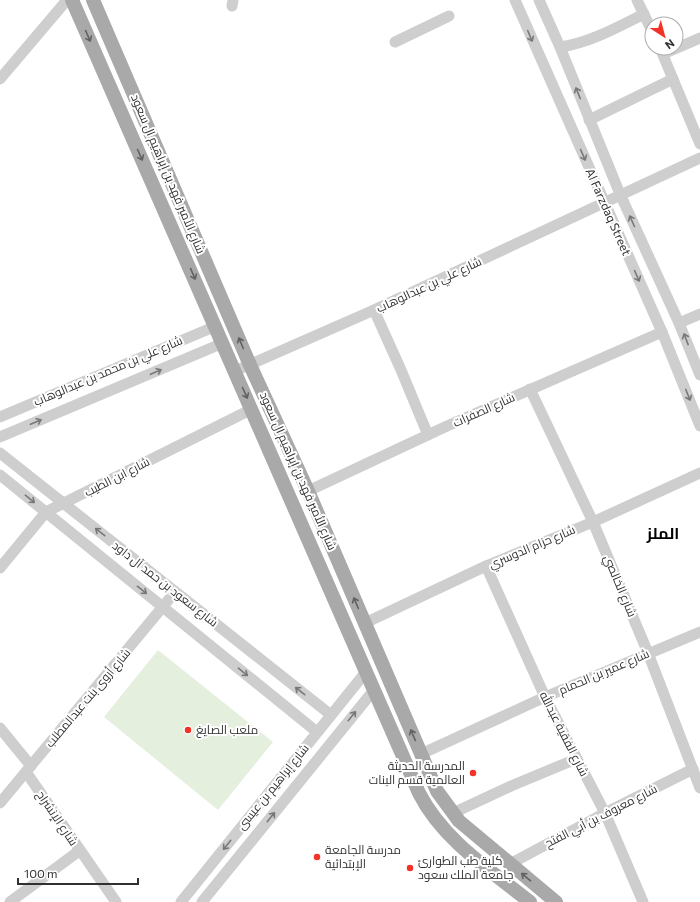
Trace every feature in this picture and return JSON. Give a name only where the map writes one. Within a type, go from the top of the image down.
[{"type":"main road","name":"شارع الأمير فهد بن إبراهيم ال سعود","points":[[72,0],[236,371],[419,793],[435,819],[456,841],[526,901]]},
{"type":"main road","name":"شارع الأمير فهد بن إبراهيم ال سعود","points":[[93,0],[250,365],[308,490],[437,791],[459,821],[556,902]]},
{"type":"street","points":[[1,76],[67,0]]},
{"type":"street","name":"Al Farzdaq Street","points":[[515,0],[603,202],[662,332],[700,426]]},
{"type":"street","name":"Al Farzdaq Street","points":[[539,0],[560,47],[620,194],[679,323],[700,375]]},
{"type":"street","points":[[560,47],[572,45],[644,14],[637,0]]},
{"type":"street","points":[[395,42],[449,16]]},
{"type":"street","points":[[684,43],[700,38]]},
{"type":"street","points":[[664,56],[700,144]]},
{"type":"street","points":[[589,120],[673,79]]},
{"type":"street","points":[[620,194],[700,158]]},
{"type":"street","name":"شارع علي بن عبدالوهاب","points":[[236,371],[374,310],[620,194]]},
{"type":"street","points":[[374,310],[428,435]]},
{"type":"street","points":[[679,323],[700,314]]},
{"type":"street","name":"شارع علي بن محمد بن عبدالوهاب","points":[[0,417],[216,326]]},
{"type":"street","name":"شارع الصفرات","points":[[308,490],[530,389],[662,332]]},
{"type":"street","points":[[0,437],[223,343]]},
{"type":"street","name":"شارع الخالصي","points":[[530,389],[593,522],[648,653],[699,785]]},
{"type":"street","name":"شارع ابن الطيب","points":[[0,568],[46,512],[252,409]]},
{"type":"street","name":"شارع سعود بن حمد آل داود","points":[[0,453],[331,715]]},
{"type":"street","name":"شارع حزام الدوسري","points":[[365,623],[486,566],[593,522],[700,473]]},
{"type":"street","points":[[0,475],[317,732]]},
{"type":"street","points":[[120,572],[132,557]]},
{"type":"street","name":"شارع الفقية عبدالله","points":[[486,566],[546,697],[576,759],[605,812],[643,902]]},
{"type":"street","name":"شارع أروى بنت عبدالمطلب","points":[[0,804],[175,592]]},
{"type":"street","name":"شارع عمير بن الحمام","points":[[421,754],[546,697],[700,632]]},
{"type":"street","name":"شارع إبراهيم بن عيسى","points":[[181,902],[366,672]]},
{"type":"street","points":[[203,902],[374,690]]},
{"type":"street","name":"شارع الإنشراح","points":[[0,728],[28,769],[111,900]]},
{"type":"street","points":[[453,813],[511,786],[576,759]]},
{"type":"street","name":"شارع معروف بن أبي الفتح","points":[[510,864],[605,812],[693,769]]},
{"type":"street","points":[[10,902],[79,851]]},
{"type":"green space","name":"ملعب الصايغ","points":[[158,650],[273,742],[218,810],[104,717]]},
{"type":"place","name":"ملعب الصايغ","points":[[188,730]]},
{"type":"place","name":"المدرسة الحديثة العالمية قسم البنات","points":[[473,773]]},
{"type":"place","name":"مدرسة الجامعة الإبتدائية","points":[[317,857]]},
{"type":"place","name":"كلية طب الطوارئ جامعة الملك سعود","points":[[410,868]]},
{"type":"district","name":"الملز","points":[[663,533]]}]
